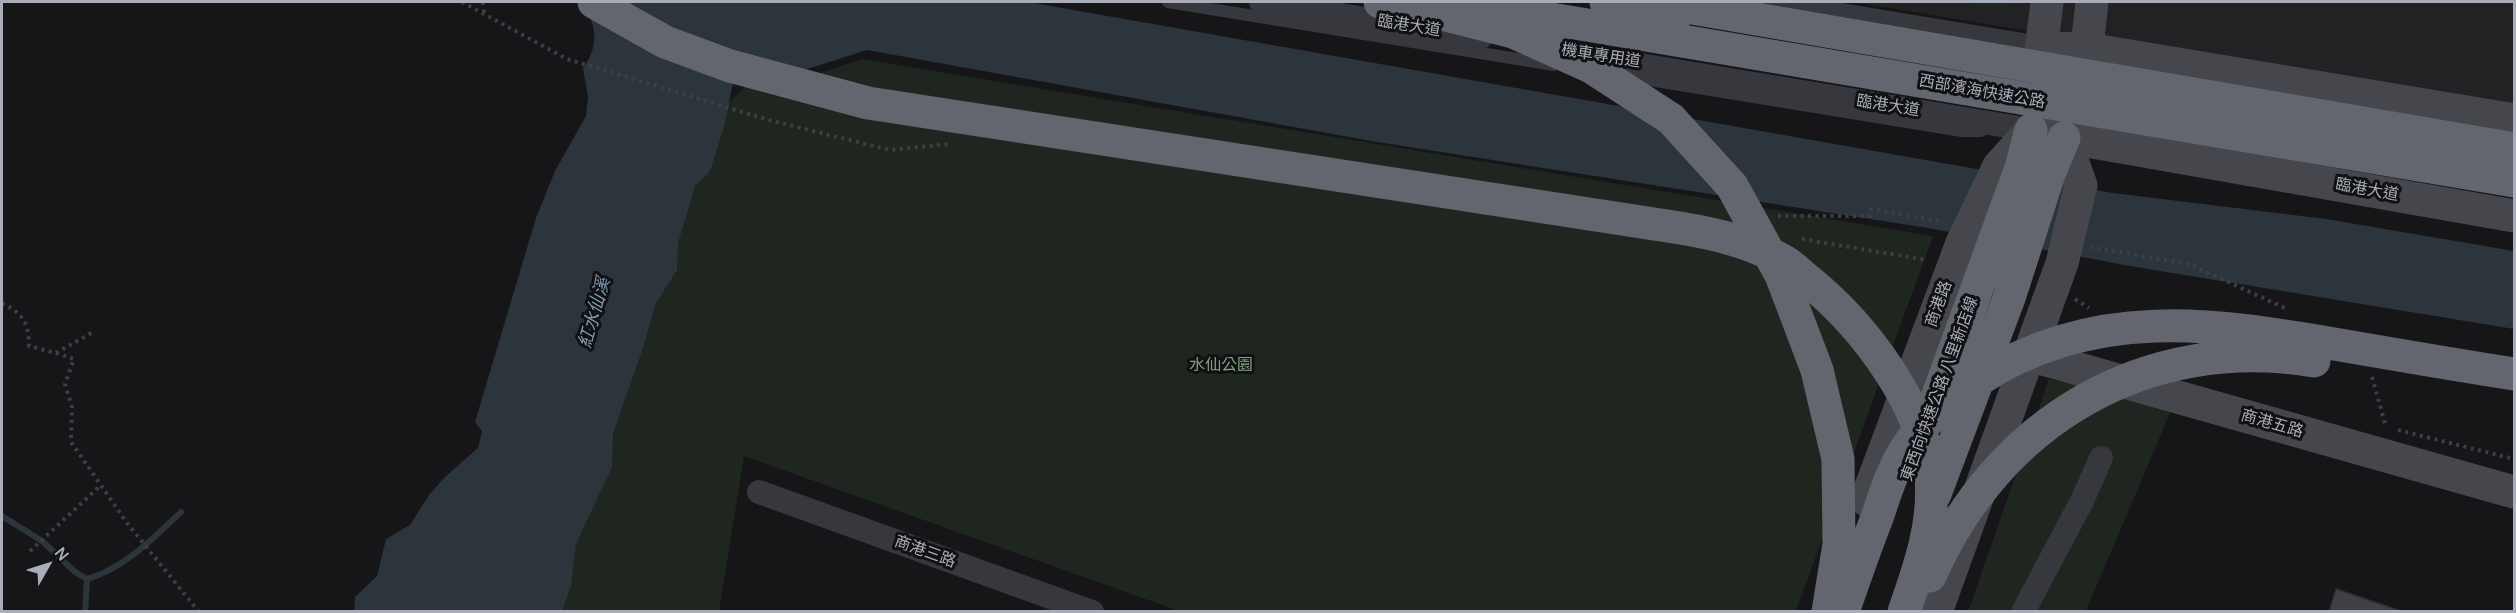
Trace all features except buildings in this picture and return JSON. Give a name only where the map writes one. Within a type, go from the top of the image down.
[{"type":"highway","points":[[594,2],[665,42],[730,66],[868,102],[1668,226],[1713,234],[1748,244],[1785,262],[1822,292],[1856,326],[1884,363],[1926,445],[1931,479],[1931,515],[1922,560],[1904,612]]},
{"type":"highway","points":[[1380,2],[1426,10],[1513,32],[1591,67],[1671,119],[1732,186],[1781,275],[1817,370],[1839,459],[1839,544],[1827,612]]},
{"type":"highway","name":"西部濱海快速公路","points":[[1450,2],[2514,181]]},
{"type":"highway","points":[[1500,2],[2514,171]]},
{"type":"highway","points":[[1606,2],[1986,66],[2041,48]]},
{"type":"highway","points":[[1657,2],[2514,149]]},
{"type":"highway","points":[[2023,169],[2031,130]]},
{"type":"highway","points":[[2023,169],[2064,138]]},
{"type":"highway","name":"東西向快速公路 八里新店線","points":[[1893,612],[1949,409],[1970,249],[2023,169]]},
{"type":"highway","name":"東西向快速公路 八里新店線","points":[[1861,612],[1949,409],[2024,255],[2023,169]]},
{"type":"highway","points":[[1843,612],[1891,477],[1903,452],[1939,410],[1962,390],[2006,364],[2042,348],[2094,332],[2187,325],[2274,334],[2514,374]]},
{"type":"highway","points":[[1915,612],[1937,560],[1988,479],[2024,442],[2058,415],[2095,394],[2129,379],[2193,362],[2268,357],[2305,360],[2514,394]]},
{"type":"street","name":"臨港大道","points":[[1264,2],[2031,130],[2064,138],[2514,216]]},
{"type":"street","points":[[1762,2],[2041,48],[2088,49],[2514,120]]},
{"type":"street","points":[[2031,130],[2047,2]]},
{"type":"street","points":[[1936,612],[2062,263],[2081,185],[2064,138],[2083,82],[2092,2]]},
{"type":"street","points":[[2031,130],[2083,82]]},
{"type":"street","points":[[2083,82],[2514,158]]},
{"type":"street","name":"商港路","points":[[1827,612],[1970,249]]},
{"type":"street","name":"商港五路","points":[[2029,355],[2514,492]]},
{"type":"street","points":[[2368,363],[2514,388]]},
{"type":"street","points":[[2023,612],[2082,501],[2101,458]]},
{"type":"street","name":"商港三路","points":[[759,492],[1092,612]]},
{"type":"lane","name":"機車專用道","points":[[1168,2],[1962,131],[2031,130]]},
{"type":"path","points":[[462,2],[567,59],[769,120]]},
{"type":"path","points":[[483,2],[484,14]]},
{"type":"path","points":[[1794,235],[1803,240],[1940,262],[1970,249]]},
{"type":"path","points":[[2,303],[19,312],[29,332],[29,346],[74,359],[65,384],[72,407],[71,442],[140,538],[199,612]]},
{"type":"path","points":[[56,353],[93,332]]},
{"type":"path","points":[[2386,427],[2514,459]]},
{"type":"path","points":[[30,551],[101,485]]},
{"type":"shaded area","points":[[1854,2],[2514,2],[2514,112]]},
{"type":"green space","points":[[1946,2],[2008,2],[2007,12]]},
{"type":"green space","name":"水仙公園","points":[[862,59],[1933,236],[1796,611],[1179,611],[744,456],[719,611],[549,612],[719,112],[756,76],[802,79]]},
{"type":"green space","points":[[2049,379],[2172,408],[2086,611],[1968,612]]},
{"type":"water","name":"紅水仙溪","points":[[578,2],[1028,2],[2113,193],[2326,219],[2514,251],[2514,329],[2130,266],[1928,228],[1377,142],[867,50],[804,70],[733,83],[724,127],[710,171],[695,186],[678,243],[677,270],[656,303],[613,433],[612,467],[576,544],[571,586],[562,611],[354,612],[355,597],[377,576],[386,539],[410,525],[429,495],[445,477],[478,448],[482,431],[475,422],[536,218],[555,171],[586,116],[588,97],[583,68],[592,51],[594,34],[590,18]]},
{"type":"waterway","points":[[85,612],[87,579],[126,560],[181,512]]},
{"type":"waterway","points":[[2,516],[42,541],[75,572],[87,579]]}]
